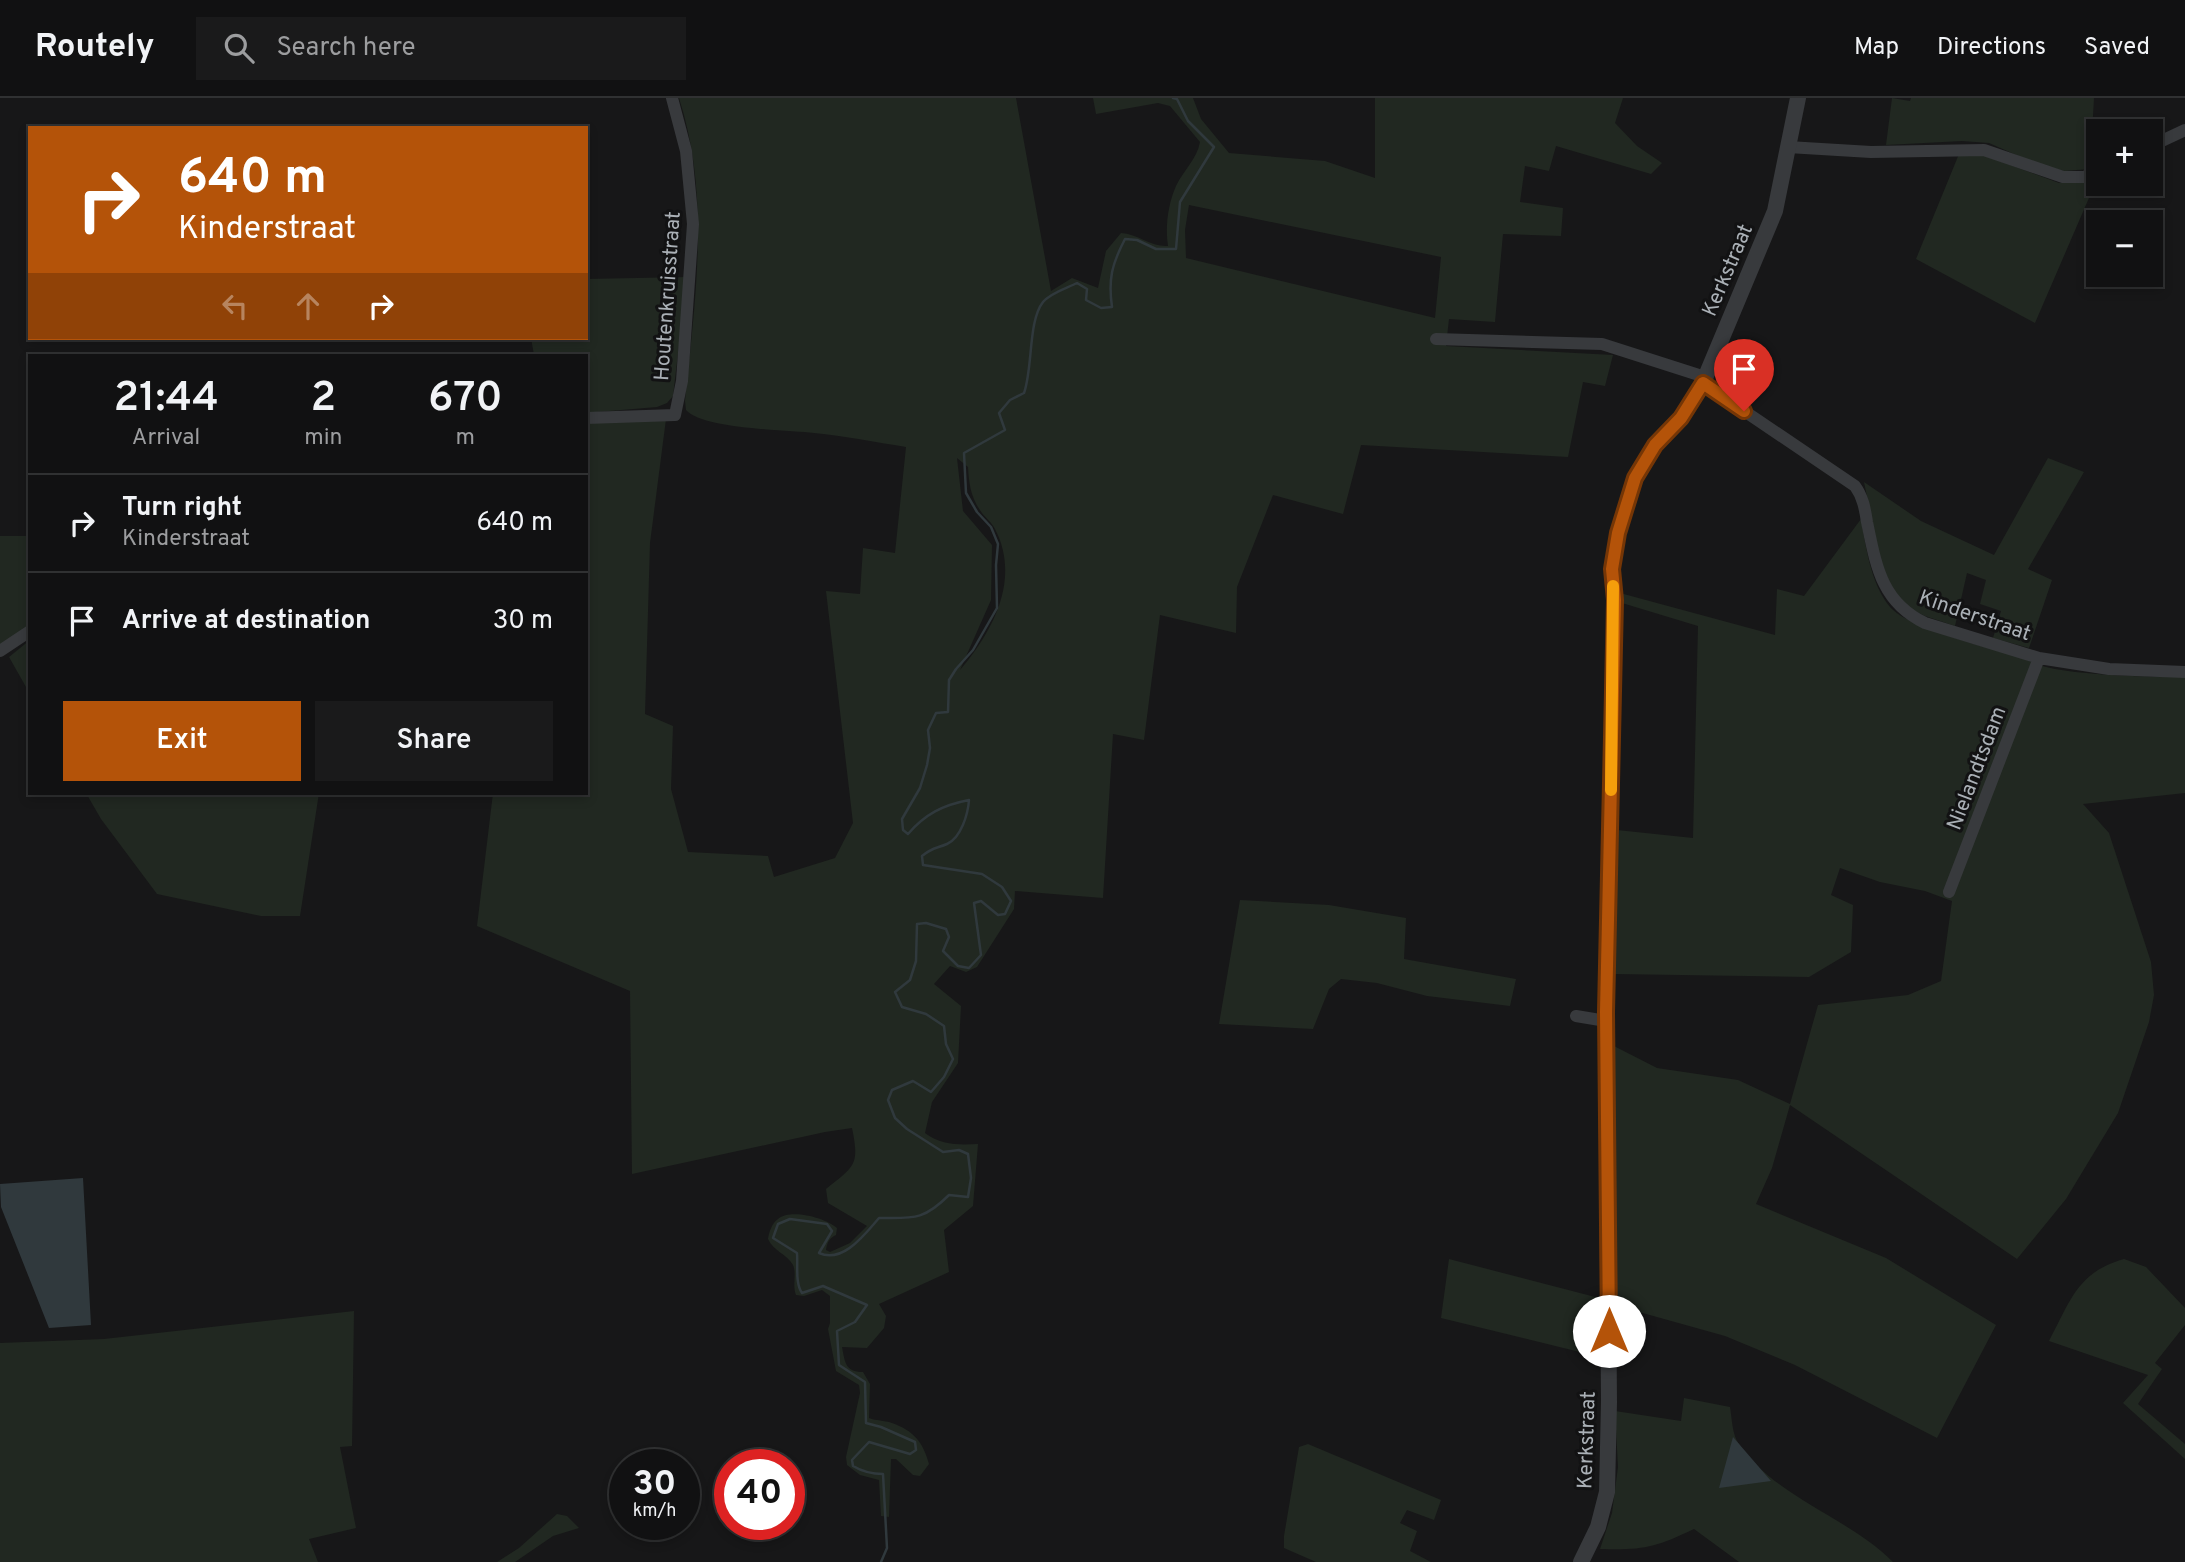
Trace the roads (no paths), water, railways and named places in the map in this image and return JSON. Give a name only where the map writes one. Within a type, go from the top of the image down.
[{"type":"street","name":"Houtenkruisstraat","points":[[588,418],[675,415],[682,381],[693,223],[687,151],[672,98]]},
{"type":"street","name":"Kerkstraat","points":[[1581,1562],[1598,1527],[1607,1492],[1609,1402],[1606,1021],[1614,614],[1612,569],[1618,533],[1635,478],[1655,445],[1681,418],[1704,380],[1775,211],[1798,98]]},
{"type":"street","points":[[2163,140],[2185,130]]},
{"type":"street","points":[[1788,148],[1871,152],[1984,150],[2063,177],[2086,176]]},
{"type":"street","name":"Kinderstraat","points":[[1436,339],[1602,344],[1704,380],[1855,486],[1863,500],[1877,568],[1888,591],[1903,610],[1925,623],[2039,658],[2109,669],[2185,672]]},
{"type":"street","points":[[0,651],[28,632]]},
{"type":"street","name":"Nielandtsdam","points":[[1949,892],[2039,658]]},
{"type":"street","points":[[1576,1016],[1606,1021]]},
{"type":"waterway","points":[[881,1562],[887,1548],[883,1474],[860,1470],[853,1466],[852,1460],[869,1442],[910,1454],[916,1450],[915,1442],[866,1423],[865,1382],[839,1365],[837,1331],[855,1322],[867,1305],[823,1286],[802,1293],[798,1279],[797,1253],[773,1238],[778,1224],[790,1219],[827,1224],[832,1231],[819,1253],[837,1254],[853,1246],[879,1218],[917,1216],[932,1210],[949,1195],[968,1197],[971,1178],[968,1154],[959,1150],[943,1152],[907,1129],[895,1118],[888,1100],[892,1090],[913,1081],[931,1092],[944,1077],[953,1059],[946,1044],[944,1026],[926,1014],[902,1007],[895,992],[910,980],[916,961],[917,924],[926,923],[946,929],[949,937],[943,951],[958,966],[969,968],[981,955],[974,903],[981,901],[998,915],[1005,914],[1011,901],[1002,887],[982,874],[923,865],[922,856],[956,837],[965,818],[969,800],[935,811],[908,834],[903,830],[902,819],[920,788],[927,765],[930,748],[928,730],[936,713],[948,712],[949,680],[973,650],[997,608],[998,544],[991,527],[977,512],[966,493],[964,453],[1005,430],[999,413],[1010,400],[1024,393],[1035,321],[1038,310],[1046,299],[1077,283],[1087,289],[1086,300],[1101,308],[1112,307],[1112,272],[1125,239],[1137,240],[1156,249],[1176,249],[1180,202],[1214,147],[1188,121],[1177,99],[1173,98]]}]
